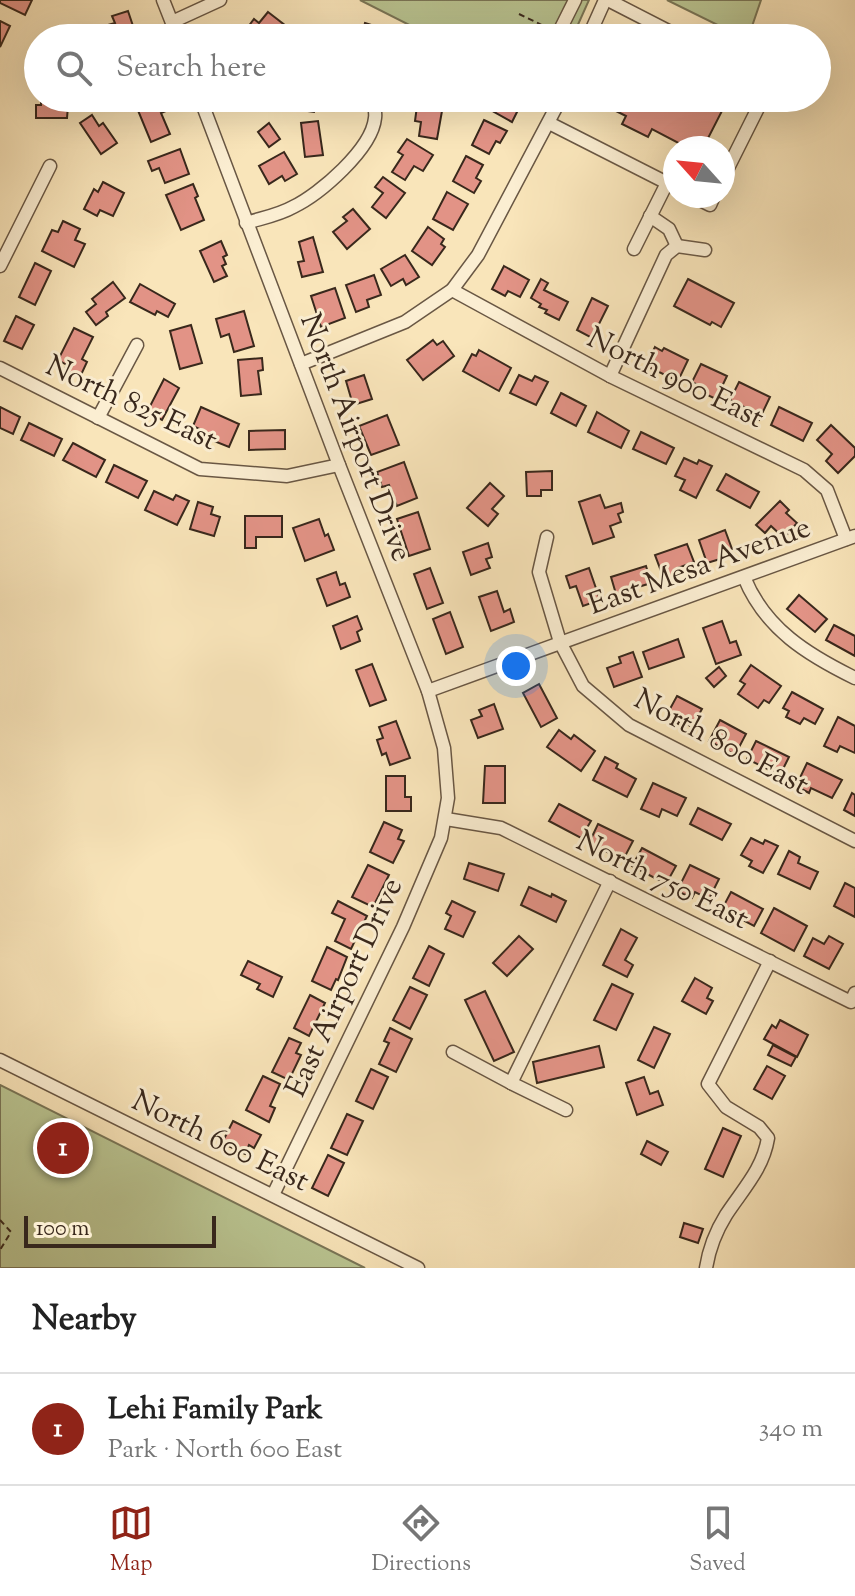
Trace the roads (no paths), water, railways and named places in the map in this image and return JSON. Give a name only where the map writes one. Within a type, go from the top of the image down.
[{"type":"street","points":[[163,0],[172,22],[220,0]]},
{"type":"street","points":[[559,24],[575,0]]},
{"type":"street","points":[[595,24],[606,0],[654,24]]},
{"type":"street","name":"North Airport Drive","points":[[205,112],[428,691],[444,748],[448,798]]},
{"type":"street","points":[[246,223],[292,208],[319,192],[342,171],[363,144],[376,120],[375,112]]},
{"type":"street","points":[[301,364],[405,322],[452,290],[478,255],[554,112]]},
{"type":"street","points":[[735,154],[756,112]]},
{"type":"street","points":[[549,123],[663,181]]},
{"type":"street","points":[[0,266],[50,166]]},
{"type":"street","points":[[634,249],[663,197]]},
{"type":"street","points":[[650,216],[669,229],[677,246]]},
{"type":"street","points":[[610,376],[666,255],[677,246],[705,250]]},
{"type":"street","name":"North 900 East","points":[[452,290],[610,376],[804,470],[827,490],[850,538]]},
{"type":"street","points":[[98,418],[137,345]]},
{"type":"street","name":"North 825 East","points":[[0,368],[200,469],[287,476],[339,465]]},
{"type":"street","name":"North 800 East","points":[[547,537],[539,572],[560,642],[583,686],[629,725],[855,841]]},
{"type":"street","name":"East Mesa Avenue","points":[[428,691],[850,538]]},
{"type":"street","points":[[744,577],[750,593],[776,628],[813,657],[855,678]]},
{"type":"street","name":"East Airport Drive","points":[[273,1195],[403,927],[441,838],[448,798]]},
{"type":"street","name":"North 750 East","points":[[446,819],[501,828],[770,961],[853,997]]},
{"type":"street","points":[[511,1083],[610,881]]},
{"type":"street","points":[[706,1268],[715,1236],[760,1164],[768,1138],[759,1127],[726,1107],[708,1084],[770,961]]},
{"type":"street","points":[[453,1052],[566,1110]]},
{"type":"street","name":"North 600 East","points":[[0,1060],[418,1268]]},
{"type":"place","name":"Lehi Family Park","points":[[63,1148]]}]
